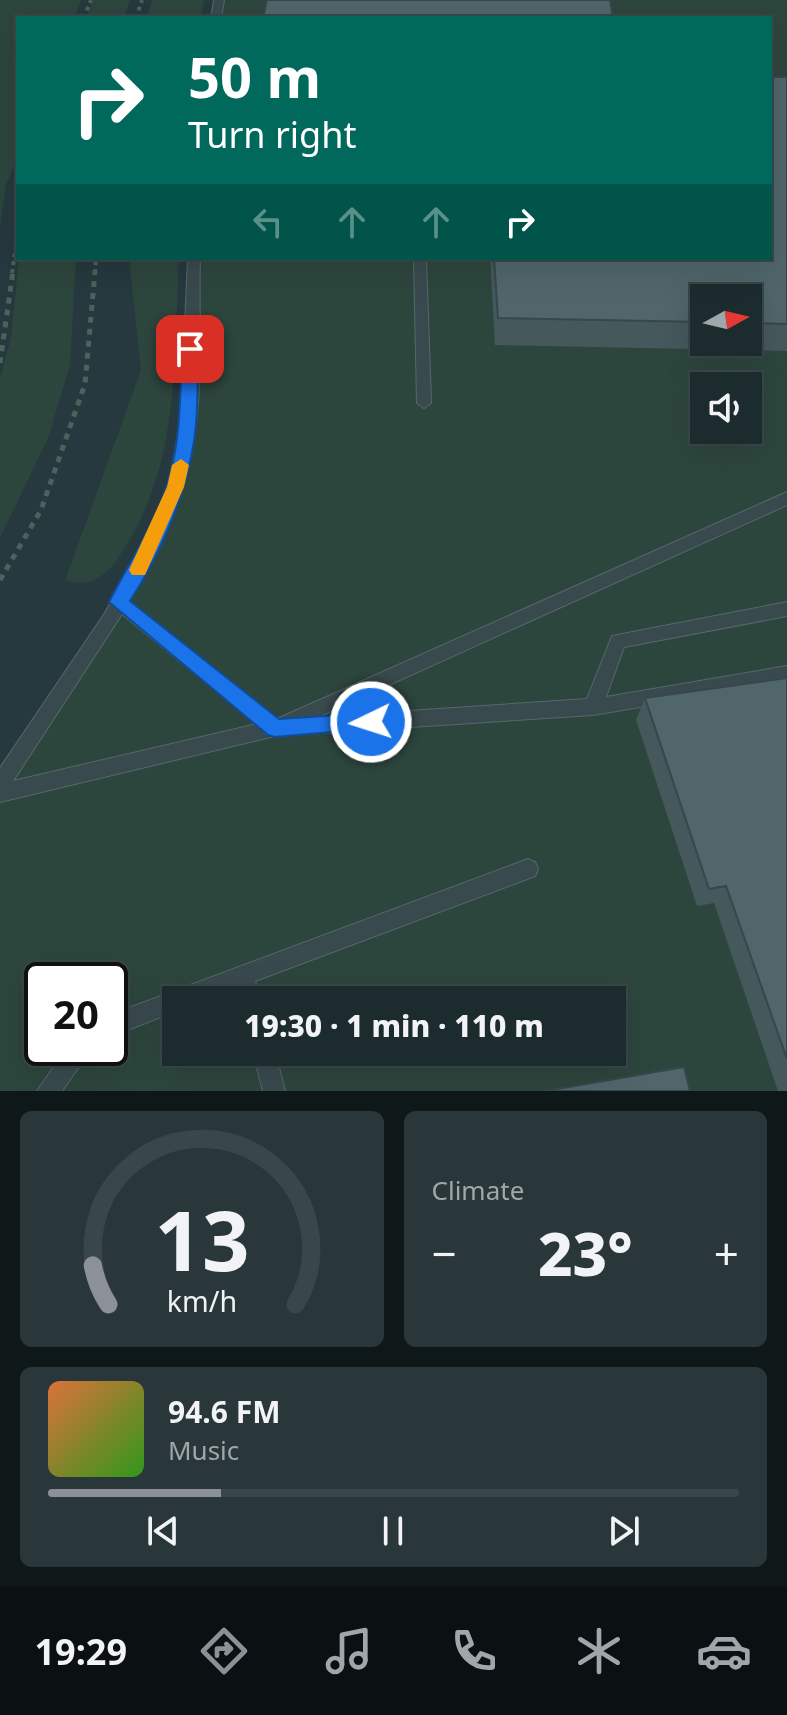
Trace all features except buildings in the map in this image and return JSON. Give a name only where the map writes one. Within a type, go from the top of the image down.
[{"type":"lane","points":[[0,784],[134,579],[176,487],[186,440],[194,260]]},
{"type":"lane","points":[[420,260],[424,403]]},
{"type":"lane","points":[[275,728],[787,498]]},
{"type":"lane","points":[[119,602],[275,728]]},
{"type":"lane","points":[[593,707],[618,641],[787,609]]},
{"type":"lane","points":[[0,793],[275,728],[593,707],[787,674]]},
{"type":"lane","points":[[212,986],[528,869]]},
{"type":"lane","points":[[243,974],[246,986]]},
{"type":"lane","points":[[128,1019],[162,1006]]},
{"type":"lane","points":[[48,1091],[67,1066]]},
{"type":"lane","points":[[268,1066],[274,1091]]},
{"type":"path","points":[[0,361],[16,247]]},
{"type":"path","points":[[0,580],[41,510],[85,384],[96,260]]},
{"type":"green space","points":[[0,0],[81,0],[75,16],[16,16],[16,162],[6,185],[0,226]]},
{"type":"green space","points":[[93,0],[130,0],[125,16],[88,16]]},
{"type":"green space","points":[[152,0],[204,0],[201,16],[148,16]]},
{"type":"green space","points":[[218,0],[787,0],[787,1091],[0,1091],[0,765],[119,602],[148,553],[182,427],[191,260],[772,260],[772,16],[215,16]]},
{"type":"green space","points":[[19,260],[76,260],[70,365],[48,438],[0,538],[0,379],[11,338]]},
{"type":"green space","points":[[129,260],[179,260],[171,406],[157,477],[127,544],[107,572],[89,582],[65,581],[141,370]]},
{"type":"slow traffic","points":[[138,570],[176,487],[181,465]]},
{"type":"route","points":[[190,349],[186,440],[176,487],[134,579],[119,602],[275,728],[371,722]]}]
